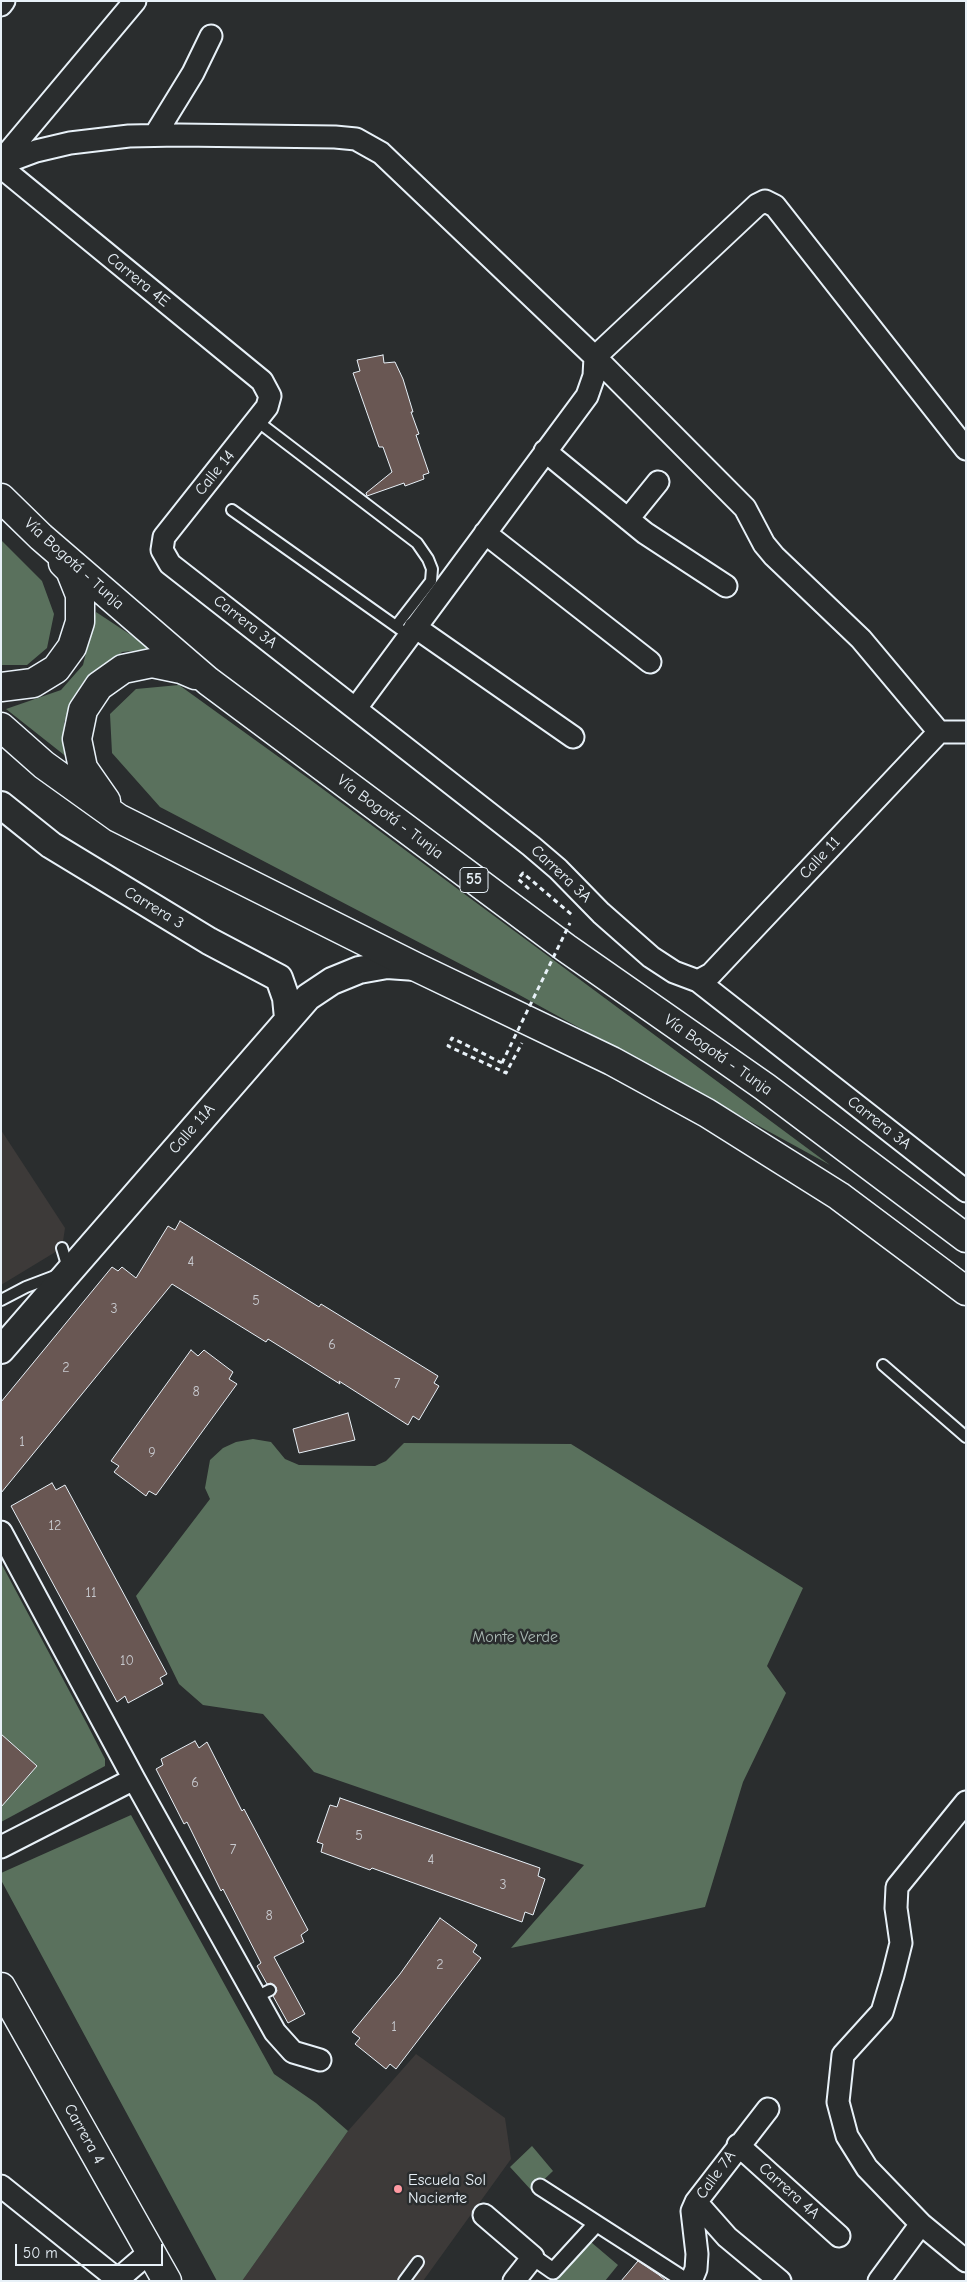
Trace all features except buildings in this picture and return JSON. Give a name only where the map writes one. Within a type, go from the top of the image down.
[{"type":"main road","name":"Vía Bogotá - Tunja","points":[[1,498],[41,537],[208,681],[566,948],[765,1087],[966,1238]]},
{"type":"main road","points":[[1,687],[33,683],[56,668],[72,647],[80,622],[80,595],[70,570],[41,537]]},
{"type":"main road","points":[[118,818],[83,768],[78,739],[83,710],[99,686],[123,670],[152,663],[181,669],[208,681]]},
{"type":"main road","points":[[1,727],[44,765],[118,818],[416,968],[612,1061],[748,1139],[839,1196],[966,1291]]},
{"type":"main road","name":"Carrera 4","points":[[1,1987],[167,2281]]},
{"type":"street","points":[[1,5],[4,1]]},
{"type":"street","points":[[1,164],[134,1]]},
{"type":"street","points":[[155,135],[193,73],[211,36]]},
{"type":"street","points":[[1,164],[36,151],[70,143],[155,135],[335,137],[356,140],[381,153],[595,358],[745,508],[764,544],[774,556],[861,639],[939,732],[966,732]]},
{"type":"street","name":"Carrera 4E","points":[[1,164],[262,381],[270,396]]},
{"type":"street","points":[[356,708],[407,629],[485,532],[587,396],[594,376],[595,358],[757,205],[765,200],[775,206],[966,449]]},
{"type":"street","name":"Calle 14","points":[[162,550],[164,537],[267,408],[270,396]]},
{"type":"street","points":[[545,451],[644,533],[726,586]]},
{"type":"street","points":[[628,519],[658,482]]},
{"type":"street","points":[[485,532],[650,662]]},
{"type":"street","name":"Carrera 3A","points":[[162,550],[170,564],[531,846],[651,957],[674,972],[698,982],[966,1191]]},
{"type":"street","points":[[407,629],[573,737]]},
{"type":"street","name":"Calle 11","points":[[698,982],[711,974],[939,732]]},
{"type":"street","name":"Carrera 3","points":[[1,805],[51,845],[209,941],[279,978],[286,998],[288,1018]]},
{"type":"street","name":"Calle 11A","points":[[1,1350],[65,1260],[308,997],[332,981],[358,970],[387,965],[416,968]]},
{"type":"street","points":[[1,1532],[134,1779],[263,1994],[275,2032],[293,2052],[320,2060]]},
{"type":"street","points":[[1,1847],[134,1779]]},
{"type":"street","points":[[966,1802],[896,1887],[896,1908],[901,1943],[893,1975],[882,2012],[843,2055],[838,2102],[847,2136],[867,2168],[921,2224],[966,2261]]},
{"type":"street","name":"Calle 7A","points":[[691,2281],[696,2270],[697,2254],[692,2211],[696,2202],[738,2145],[768,2109]]},
{"type":"street","name":"Carrera 4A","points":[[738,2145],[839,2236]]},
{"type":"street","points":[[1,2186],[116,2280],[150,2251]]},
{"type":"street","points":[[540,2187],[686,2281]]},
{"type":"street","points":[[696,2202],[727,2236],[780,2281]]},
{"type":"street","points":[[484,2215],[533,2257],[553,2271],[596,2224]]},
{"type":"street","points":[[880,2281],[921,2224]]},
{"type":"street","points":[[514,2281],[533,2257]]},
{"type":"lane","points":[[232,510],[407,629],[432,581],[430,564],[417,543],[257,421]]},
{"type":"lane","points":[[1,1300],[26,1287],[65,1260]]},
{"type":"lane","points":[[883,1365],[966,1437]]},
{"type":"lane","points":[[404,2281],[418,2262]]},
{"type":"path","points":[[533,892],[518,879],[524,873],[582,923],[593,904]]},
{"type":"path","points":[[533,1022],[506,1073],[448,1046],[452,1038],[502,1063],[570,924],[562,917]]},
{"type":"shaded area","points":[[1,1130],[65,1228],[62,1248],[1,1285]]},
{"type":"shaded area","name":"Escuela Sol Naciente","points":[[416,2054],[505,2118],[511,2159],[423,2281],[242,2281],[348,2131]]},
{"type":"green space","points":[[1,540],[42,581],[54,614],[47,648],[27,665],[1,665]]},
{"type":"green space","points":[[96,612],[152,649],[122,652],[83,688],[64,722],[68,758],[6,709],[61,690],[83,665]]},
{"type":"green space","points":[[179,685],[312,781],[830,1165],[514,992],[160,807],[112,753],[110,714],[136,689]]},
{"type":"green space","name":"Monte Verde","points":[[253,1439],[271,1442],[285,1459],[299,1465],[375,1466],[386,1461],[404,1443],[571,1444],[803,1588],[767,1666],[786,1693],[743,1782],[705,1907],[511,1948],[584,1865],[314,1772],[263,1714],[203,1705],[179,1684],[136,1596],[210,1499],[205,1488],[210,1460],[223,1448],[236,1442]]},
{"type":"green space","points":[[1,1563],[105,1759],[105,1766],[1,1822]]},
{"type":"green space","points":[[131,1815],[274,2074],[316,2103],[348,2131],[242,2281],[217,2281],[1,1880],[1,1873]]},
{"type":"green space","points":[[532,2146],[553,2171],[532,2191],[510,2167]]},
{"type":"green space","points":[[585,2237],[618,2265],[605,2281],[549,2281]]},
{"type":"place","name":"Escuela Sol Naciente","points":[[398,2189]]}]
